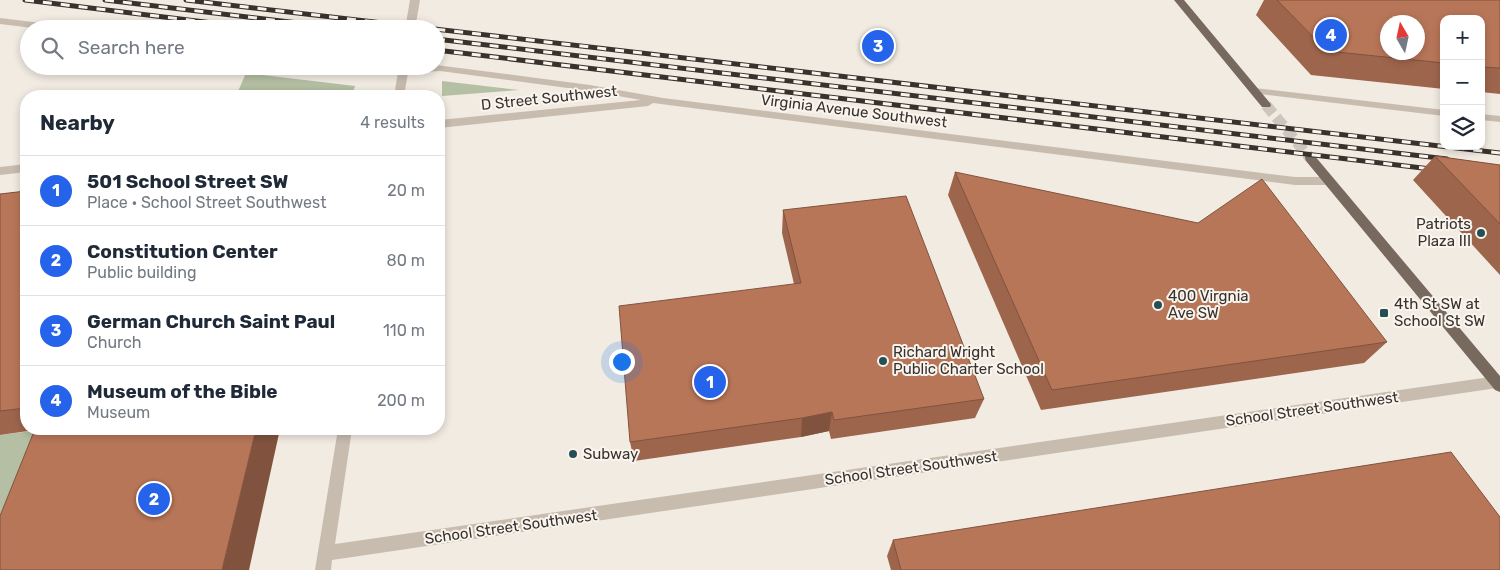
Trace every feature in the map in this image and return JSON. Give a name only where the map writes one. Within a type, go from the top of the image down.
[{"type":"main road","points":[[1179,0],[1266,105]]},
{"type":"main road","points":[[1310,158],[1498,384]]},
{"type":"street","points":[[412,20],[415,0]]},
{"type":"street","points":[[0,21],[20,23]]},
{"type":"street","name":"Virginia Avenue Southwest","points":[[445,69],[590,88],[663,101],[1295,181],[1330,181]]},
{"type":"street","points":[[400,90],[403,75]]},
{"type":"street","points":[[1255,91],[1440,113]]},
{"type":"street","name":"D Street Southwest","points":[[445,123],[663,101]]},
{"type":"street","points":[[1485,117],[1500,119]]},
{"type":"street","points":[[0,170],[20,168]]},
{"type":"street","name":"School Street Southwest","points":[[326,554],[1498,384]]},
{"type":"street","points":[[323,570],[345,435]]},
{"type":"green space","points":[[245,75],[263,75],[355,86],[354,90],[239,90]]},
{"type":"green space","points":[[442,81],[519,90],[445,96],[445,90],[442,90]]},
{"type":"green space","points":[[20,432],[20,435],[45,435],[0,570],[0,435]]},
{"type":"building","points":[[1277,0],[1500,0],[1500,68],[1485,67],[1485,15],[1440,15],[1440,63],[1415,60],[1425,60],[1425,15],[1380,15],[1380,56],[1327,51]]},
{"type":"building","points":[[1435,156],[1500,165],[1500,224]]},
{"type":"building","name":"400 Virgnia Ave SW","points":[[955,172],[1198,223],[1262,179],[1387,342],[1052,390]]},
{"type":"building","points":[[20,192],[20,409],[0,411],[0,194]]},
{"type":"building","points":[[906,196],[984,399],[834,420],[832,412],[802,418],[630,442],[619,306],[801,283],[783,210]]},
{"type":"building","points":[[33,435],[255,435],[222,570],[0,570],[0,516]]},
{"type":"building","points":[[1451,452],[1500,517],[1500,570],[901,570],[893,540]]},
{"type":"tunnel","points":[[1266,105],[1310,158]]},
{"type":"railway","points":[[25,0],[189,20]]},
{"type":"railway","points":[[105,0],[273,20]]},
{"type":"railway","points":[[186,0],[358,20]]},
{"type":"railway","points":[[445,30],[1500,153]]},
{"type":"railway","points":[[445,40],[1447,159]]},
{"type":"railway","points":[[445,51],[1439,170]]},
{"type":"place","name":"Museum of the Bible","points":[[1331,35]]},
{"type":"place","name":"German Church Saint Paul","points":[[878,46]]},
{"type":"place","name":"Patriots Plaza III","points":[[1481,233]]},
{"type":"place","name":"400 Virgnia Ave SW","points":[[1158,305]]},
{"type":"place","name":"4th St SW at School St SW","points":[[1384,313]]},
{"type":"place","name":"Richard Wright Public Charter School","points":[[883,361]]},
{"type":"place","name":"501 School Street SW","points":[[710,382]]},
{"type":"place","name":"Subway","points":[[573,454]]},
{"type":"place","name":"Constitution Center","points":[[154,499]]}]
